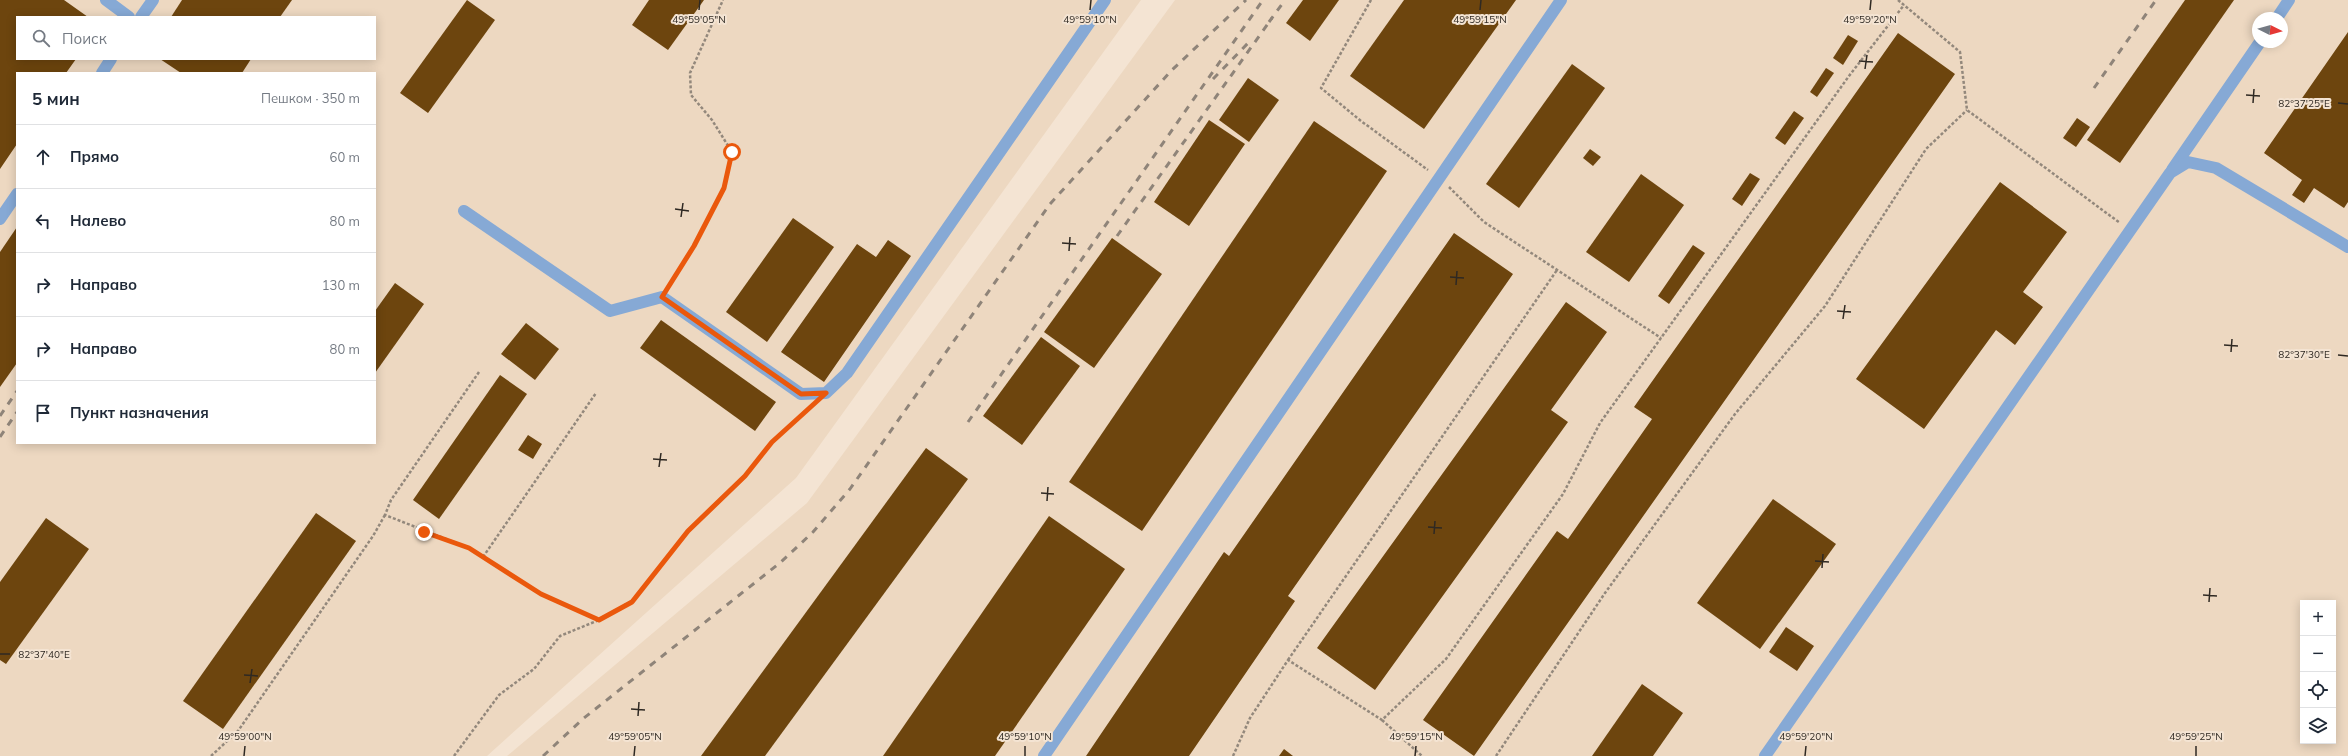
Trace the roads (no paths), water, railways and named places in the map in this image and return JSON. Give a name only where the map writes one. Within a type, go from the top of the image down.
[{"type":"lane","points":[[106,0],[128,16]]},
{"type":"lane","points":[[142,16],[153,0]]},
{"type":"lane","points":[[464,211],[610,311],[662,297],[801,394],[826,393],[847,373],[1105,0]]},
{"type":"lane","points":[[1044,756],[1561,0]]},
{"type":"lane","points":[[2281,12],[2290,0]]},
{"type":"lane","points":[[1765,756],[2256,48]]},
{"type":"lane","points":[[103,72],[110,60]]},
{"type":"lane","points":[[2170,172],[2188,162],[2216,168],[2348,248]]},
{"type":"lane","points":[[0,219],[16,195]]},
{"type":"railway","points":[[543,756],[584,718],[781,562],[813,532],[850,489],[1050,204],[1171,71],[1246,0]]},
{"type":"railway","points":[[968,422],[1263,0]]},
{"type":"railway","points":[[1269,22],[1285,0]]},
{"type":"railway","points":[[2094,88],[2156,0]]},
{"type":"railway","points":[[1117,236],[1272,18]]},
{"type":"railway","points":[[1213,79],[1252,39]]},
{"type":"railway","points":[[0,416],[16,392]]},
{"type":"railway","points":[[0,437],[16,413]]}]
